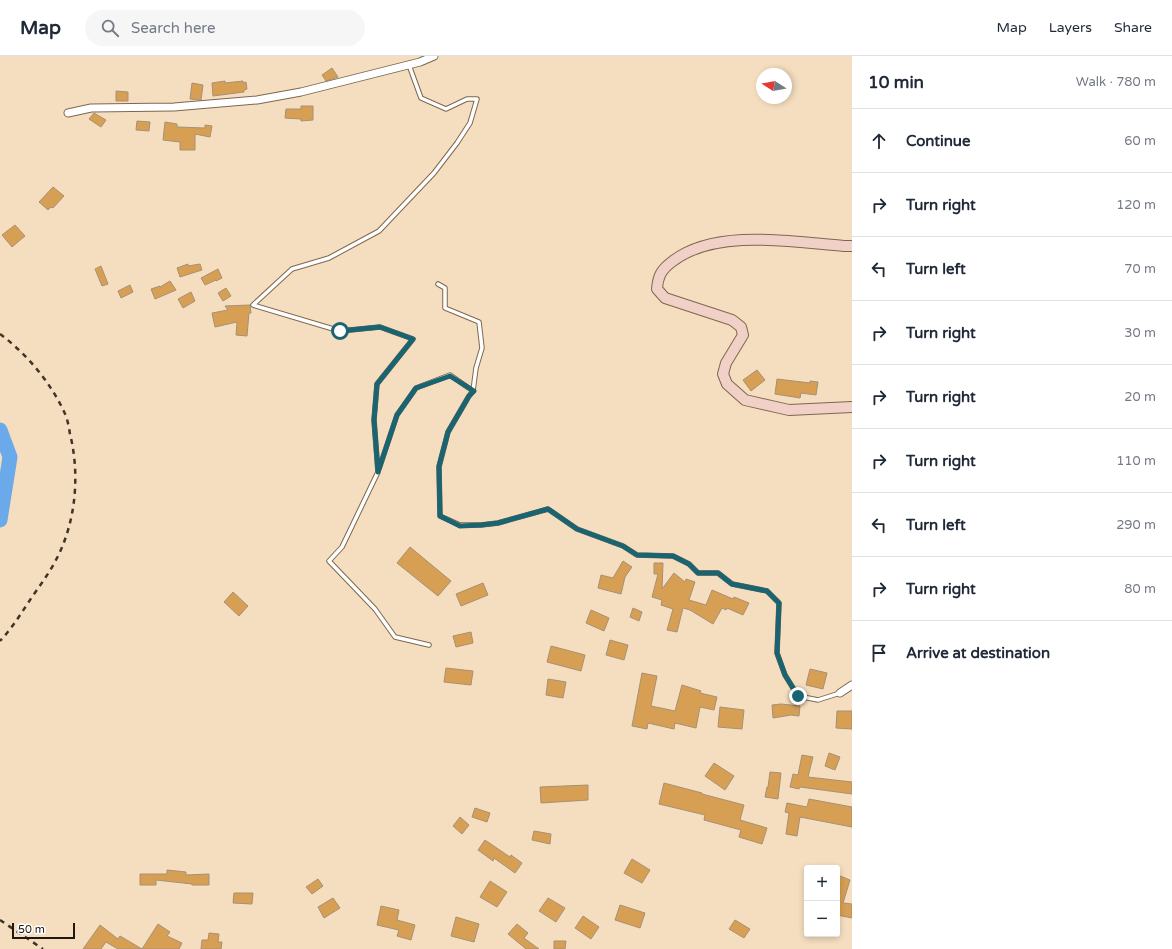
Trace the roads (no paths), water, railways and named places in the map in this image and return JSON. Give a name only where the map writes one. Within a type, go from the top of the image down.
[{"type":"street","points":[[68,113],[91,108],[174,107],[257,100],[301,92],[409,65],[434,56]]},
{"type":"street","points":[[852,246],[773,240],[720,242],[684,253],[664,268],[658,279],[657,289],[665,298],[732,320],[741,327],[743,335],[726,363],[723,374],[727,384],[745,400],[789,410],[852,408]]},
{"type":"street","points":[[840,693],[852,684]]},
{"type":"lane","points":[[378,472],[374,420],[377,384],[413,339],[380,327],[340,331],[253,305],[292,269],[329,258],[379,230],[434,173],[470,123],[477,99],[467,99],[446,109],[421,98],[409,65]]},
{"type":"lane","points":[[438,284],[445,288],[445,308],[479,322],[482,348],[476,368],[474,391],[469,396],[448,432],[439,466],[440,516],[460,526],[481,525],[498,523],[548,509],[577,529],[623,546],[637,555],[673,556],[689,564],[698,573],[718,573],[732,584],[767,591],[779,603],[777,653],[785,675],[798,696],[818,700],[840,693]]},
{"type":"lane","points":[[429,645],[396,637],[375,609],[329,562],[342,547],[378,472],[397,415],[416,388],[450,376],[474,391]]},
{"type":"waterway","points":[[0,430],[10,457],[0,520]]},
{"type":"railway","points":[[0,334],[20,351],[38,371],[54,393],[66,416],[75,465],[72,513],[63,544],[48,573],[17,619],[0,641]]},
{"type":"railway","points":[[0,920],[43,949]]}]
